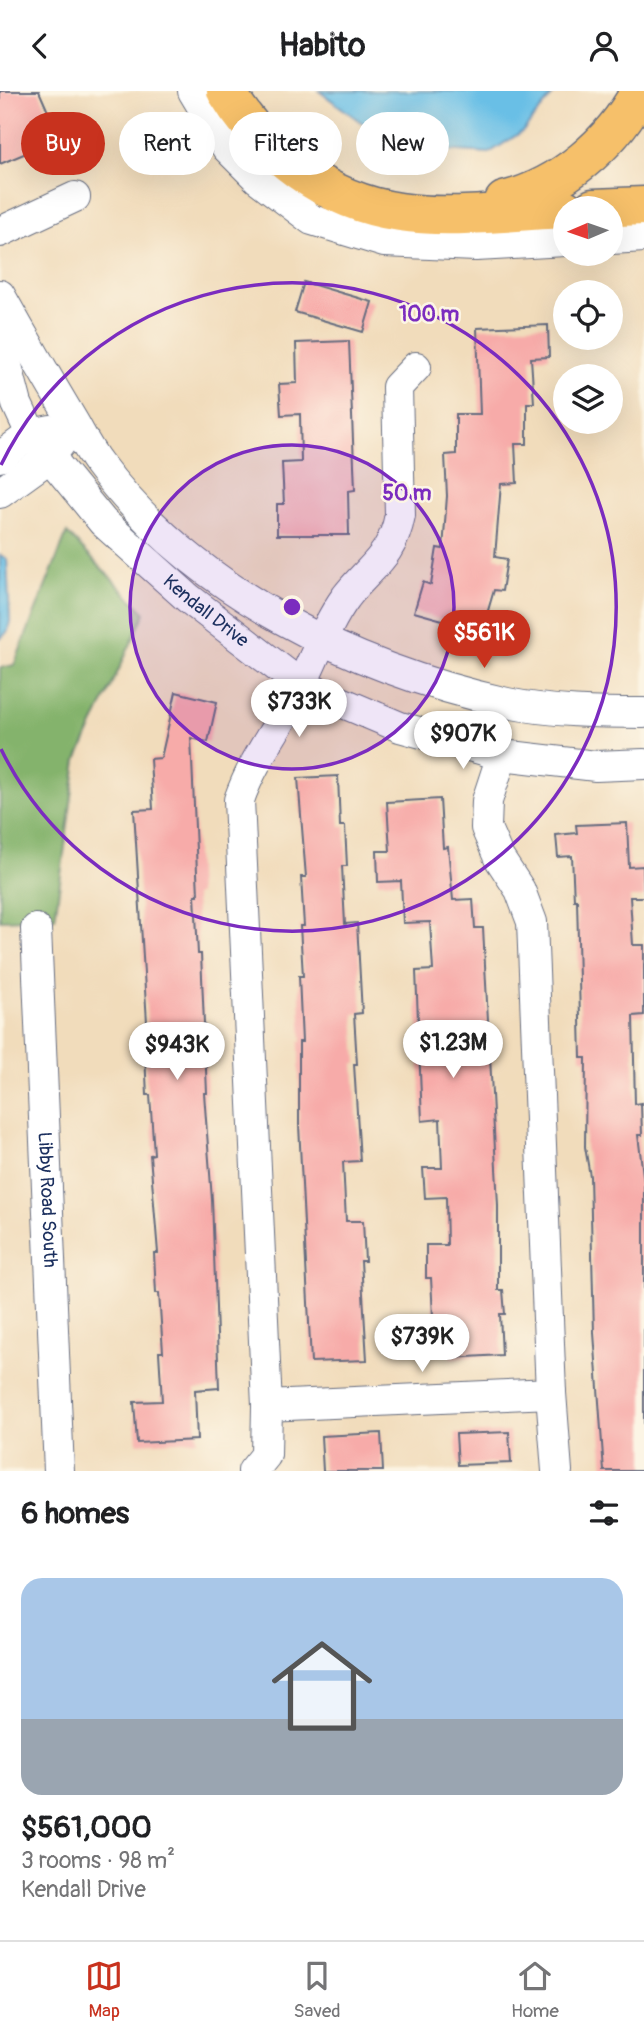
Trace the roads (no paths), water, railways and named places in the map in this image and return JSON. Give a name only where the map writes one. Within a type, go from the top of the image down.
[{"type":"highway","points":[[226,91],[266,146],[333,191],[366,204],[401,213],[553,209]]},
{"type":"highway","points":[[456,213],[517,198],[552,183],[596,150],[617,127],[640,91]]},
{"type":"highway","points":[[623,207],[644,206]]},
{"type":"street","points":[[193,91],[226,148],[257,178],[312,220],[384,242],[475,246],[553,242]]},
{"type":"street","points":[[0,232],[75,197]]},
{"type":"street","points":[[623,238],[644,237]]},
{"type":"street","name":"Kendall Drive","points":[[0,295],[98,463],[126,497],[184,553],[251,601],[322,639],[414,676],[508,703],[594,713],[644,713]]},
{"type":"street","name":"Kendall Drive","points":[[0,339],[17,404],[31,434],[103,521],[188,598],[301,685],[400,727],[502,755],[596,766],[644,764]]},
{"type":"street","points":[[253,1471],[266,1455],[267,1406],[239,800],[252,766],[301,685],[322,639],[346,597],[385,556],[396,534],[400,515],[397,387],[416,366]]},
{"type":"street","points":[[0,457],[31,434],[75,424]]},
{"type":"street","points":[[0,493],[50,457],[75,424]]},
{"type":"street","points":[[502,755],[487,801],[486,828],[499,858],[520,890],[532,922],[551,1393],[557,1471]]},
{"type":"street","name":"Libby Road South","points":[[36,929],[59,1471]]},
{"type":"street","points":[[267,1406],[551,1393]]},
{"type":"water","points":[[319,91],[556,91],[523,131],[489,153],[449,150],[449,112],[356,112],[356,118]]},
{"type":"water","points":[[0,555],[7,559],[10,621],[8,631],[0,639]]}]
